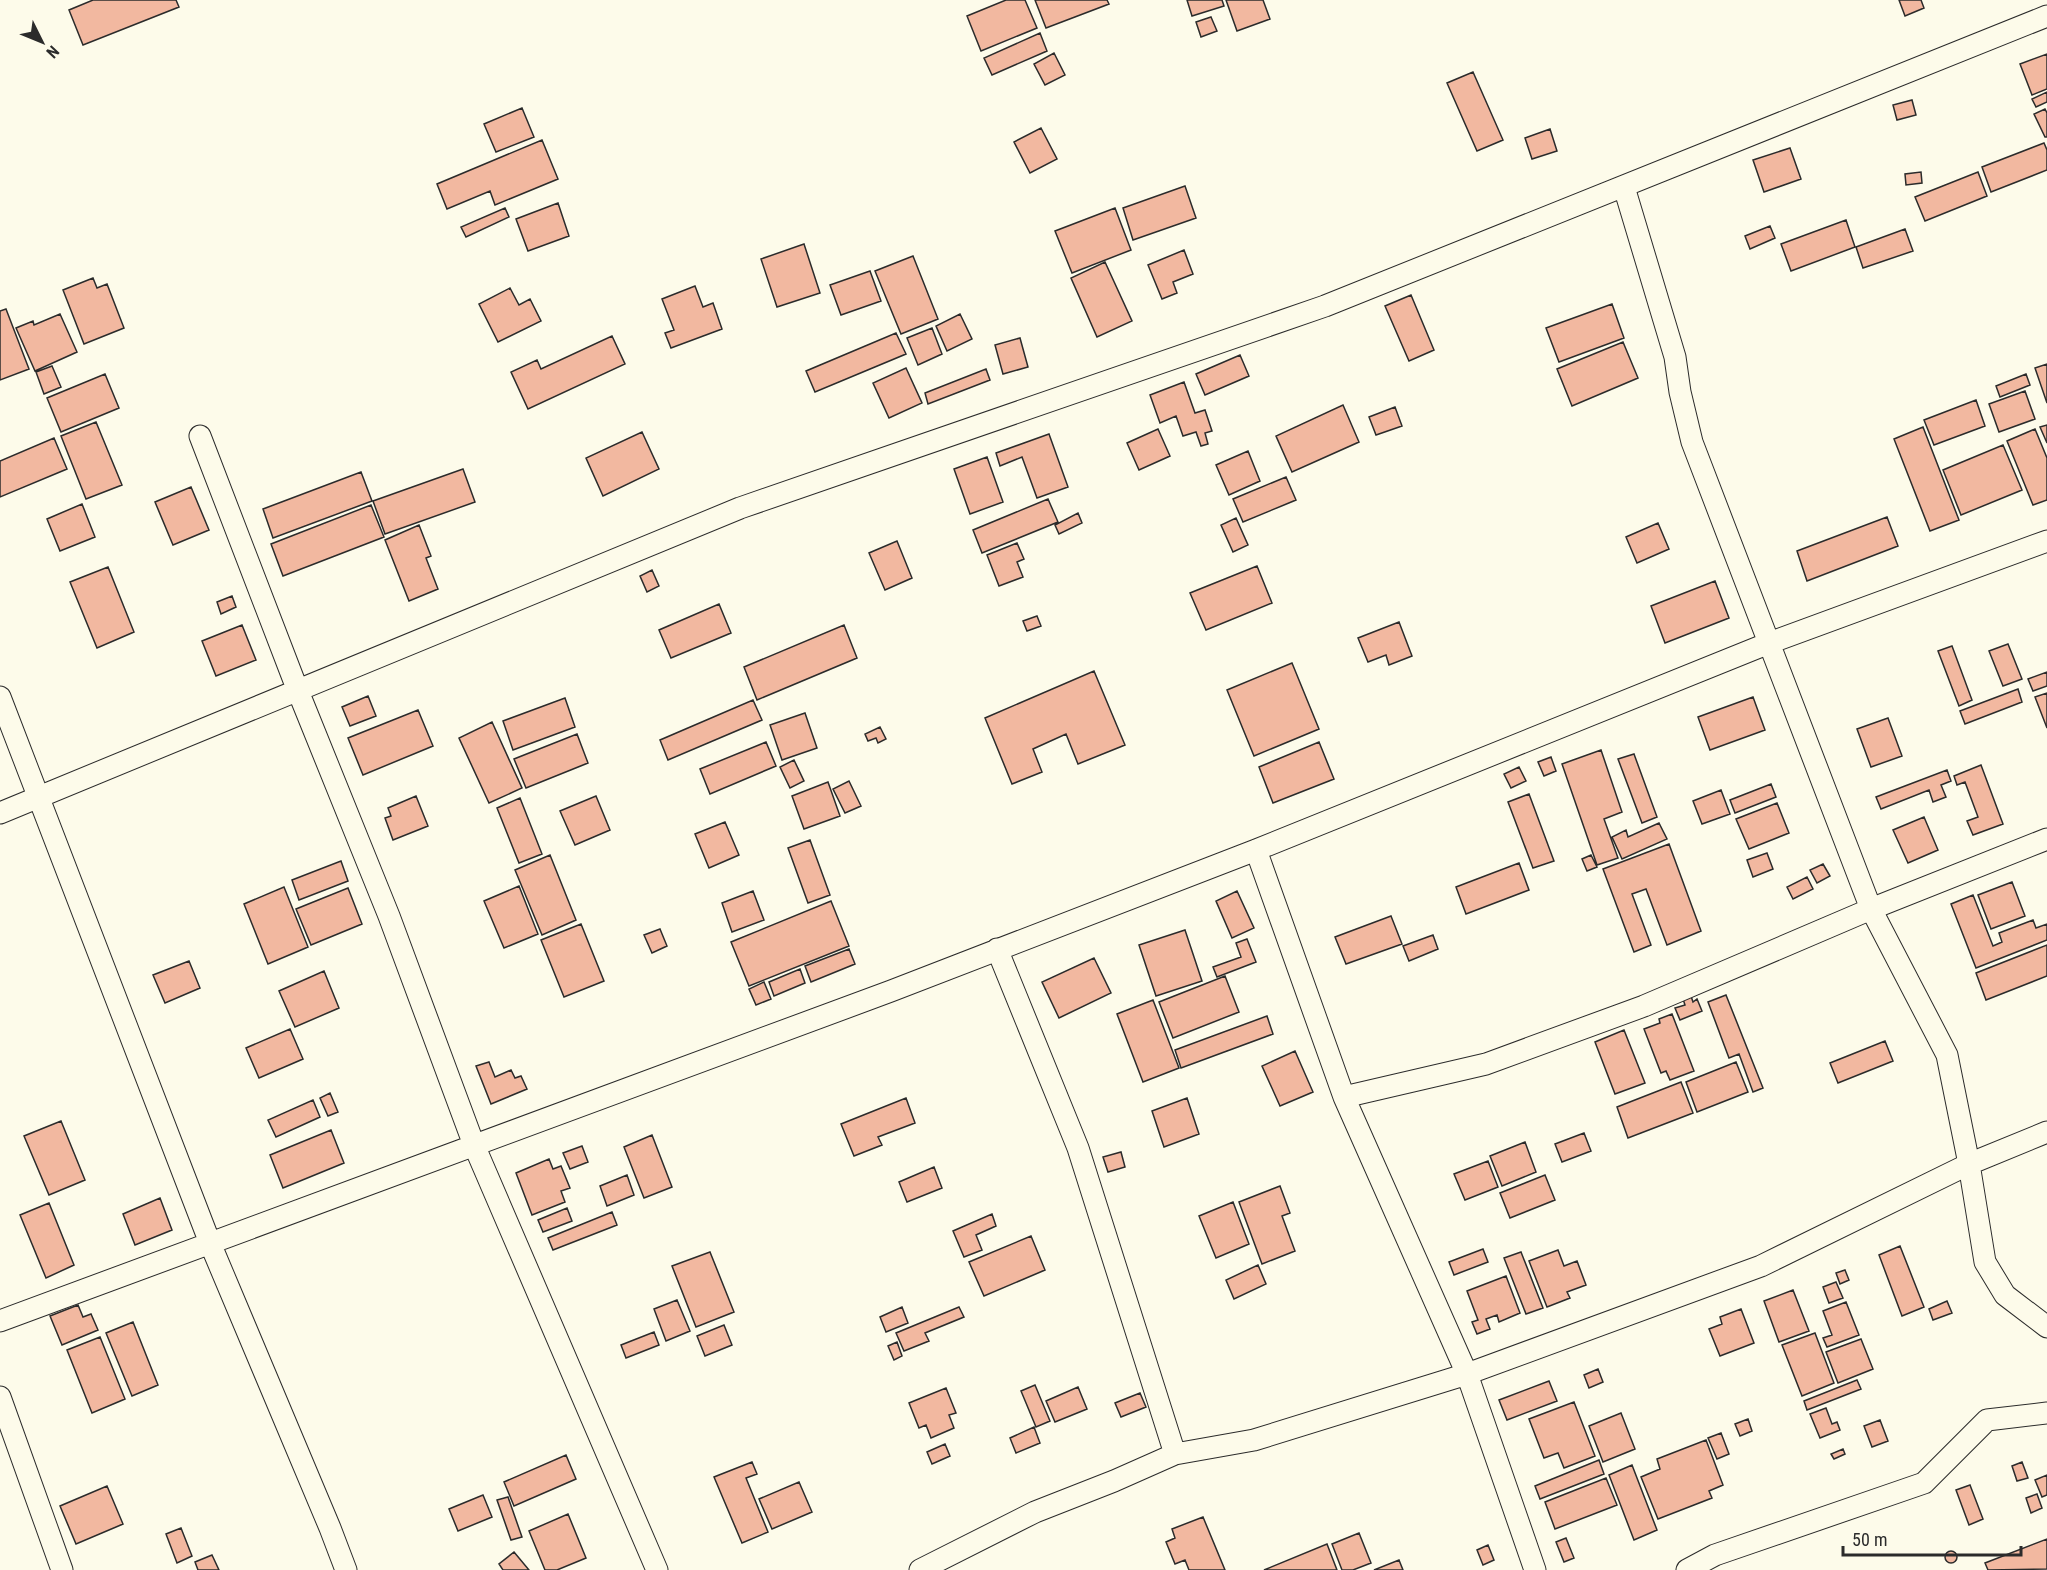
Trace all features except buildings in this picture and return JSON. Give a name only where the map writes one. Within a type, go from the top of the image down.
[{"type":"street","points":[[0,813],[740,508],[1325,306],[2047,16]]},
{"type":"street","points":[[1624,187],[1675,357],[1680,392],[1692,442],[1871,909],[1947,1055],[1969,1164],[1985,1262],[2005,1295],[2047,1327]]},
{"type":"street","points":[[200,436],[298,691],[389,916],[474,1145],[657,1570]]},
{"type":"street","points":[[0,1322],[997,950],[1256,850],[1769,643],[2047,541]]},
{"type":"street","points":[[0,697],[210,1243],[346,1570]]},
{"type":"street","points":[[1344,1097],[1486,1064],[1644,1006],[1871,909],[2047,839]]},
{"type":"street","points":[[1256,850],[1344,1097],[1467,1374],[1535,1570]]},
{"type":"street","points":[[997,950],[1078,1148],[1175,1454]]},
{"type":"street","points":[[920,1570],[1035,1512],[1175,1454],[1254,1440],[1467,1374],[1761,1266],[1969,1164],[2047,1132]]},
{"type":"street","points":[[0,1396],[62,1570]]},
{"type":"street","points":[[1687,1570],[1715,1555],[1924,1483],[1987,1420],[2047,1413]]}]
